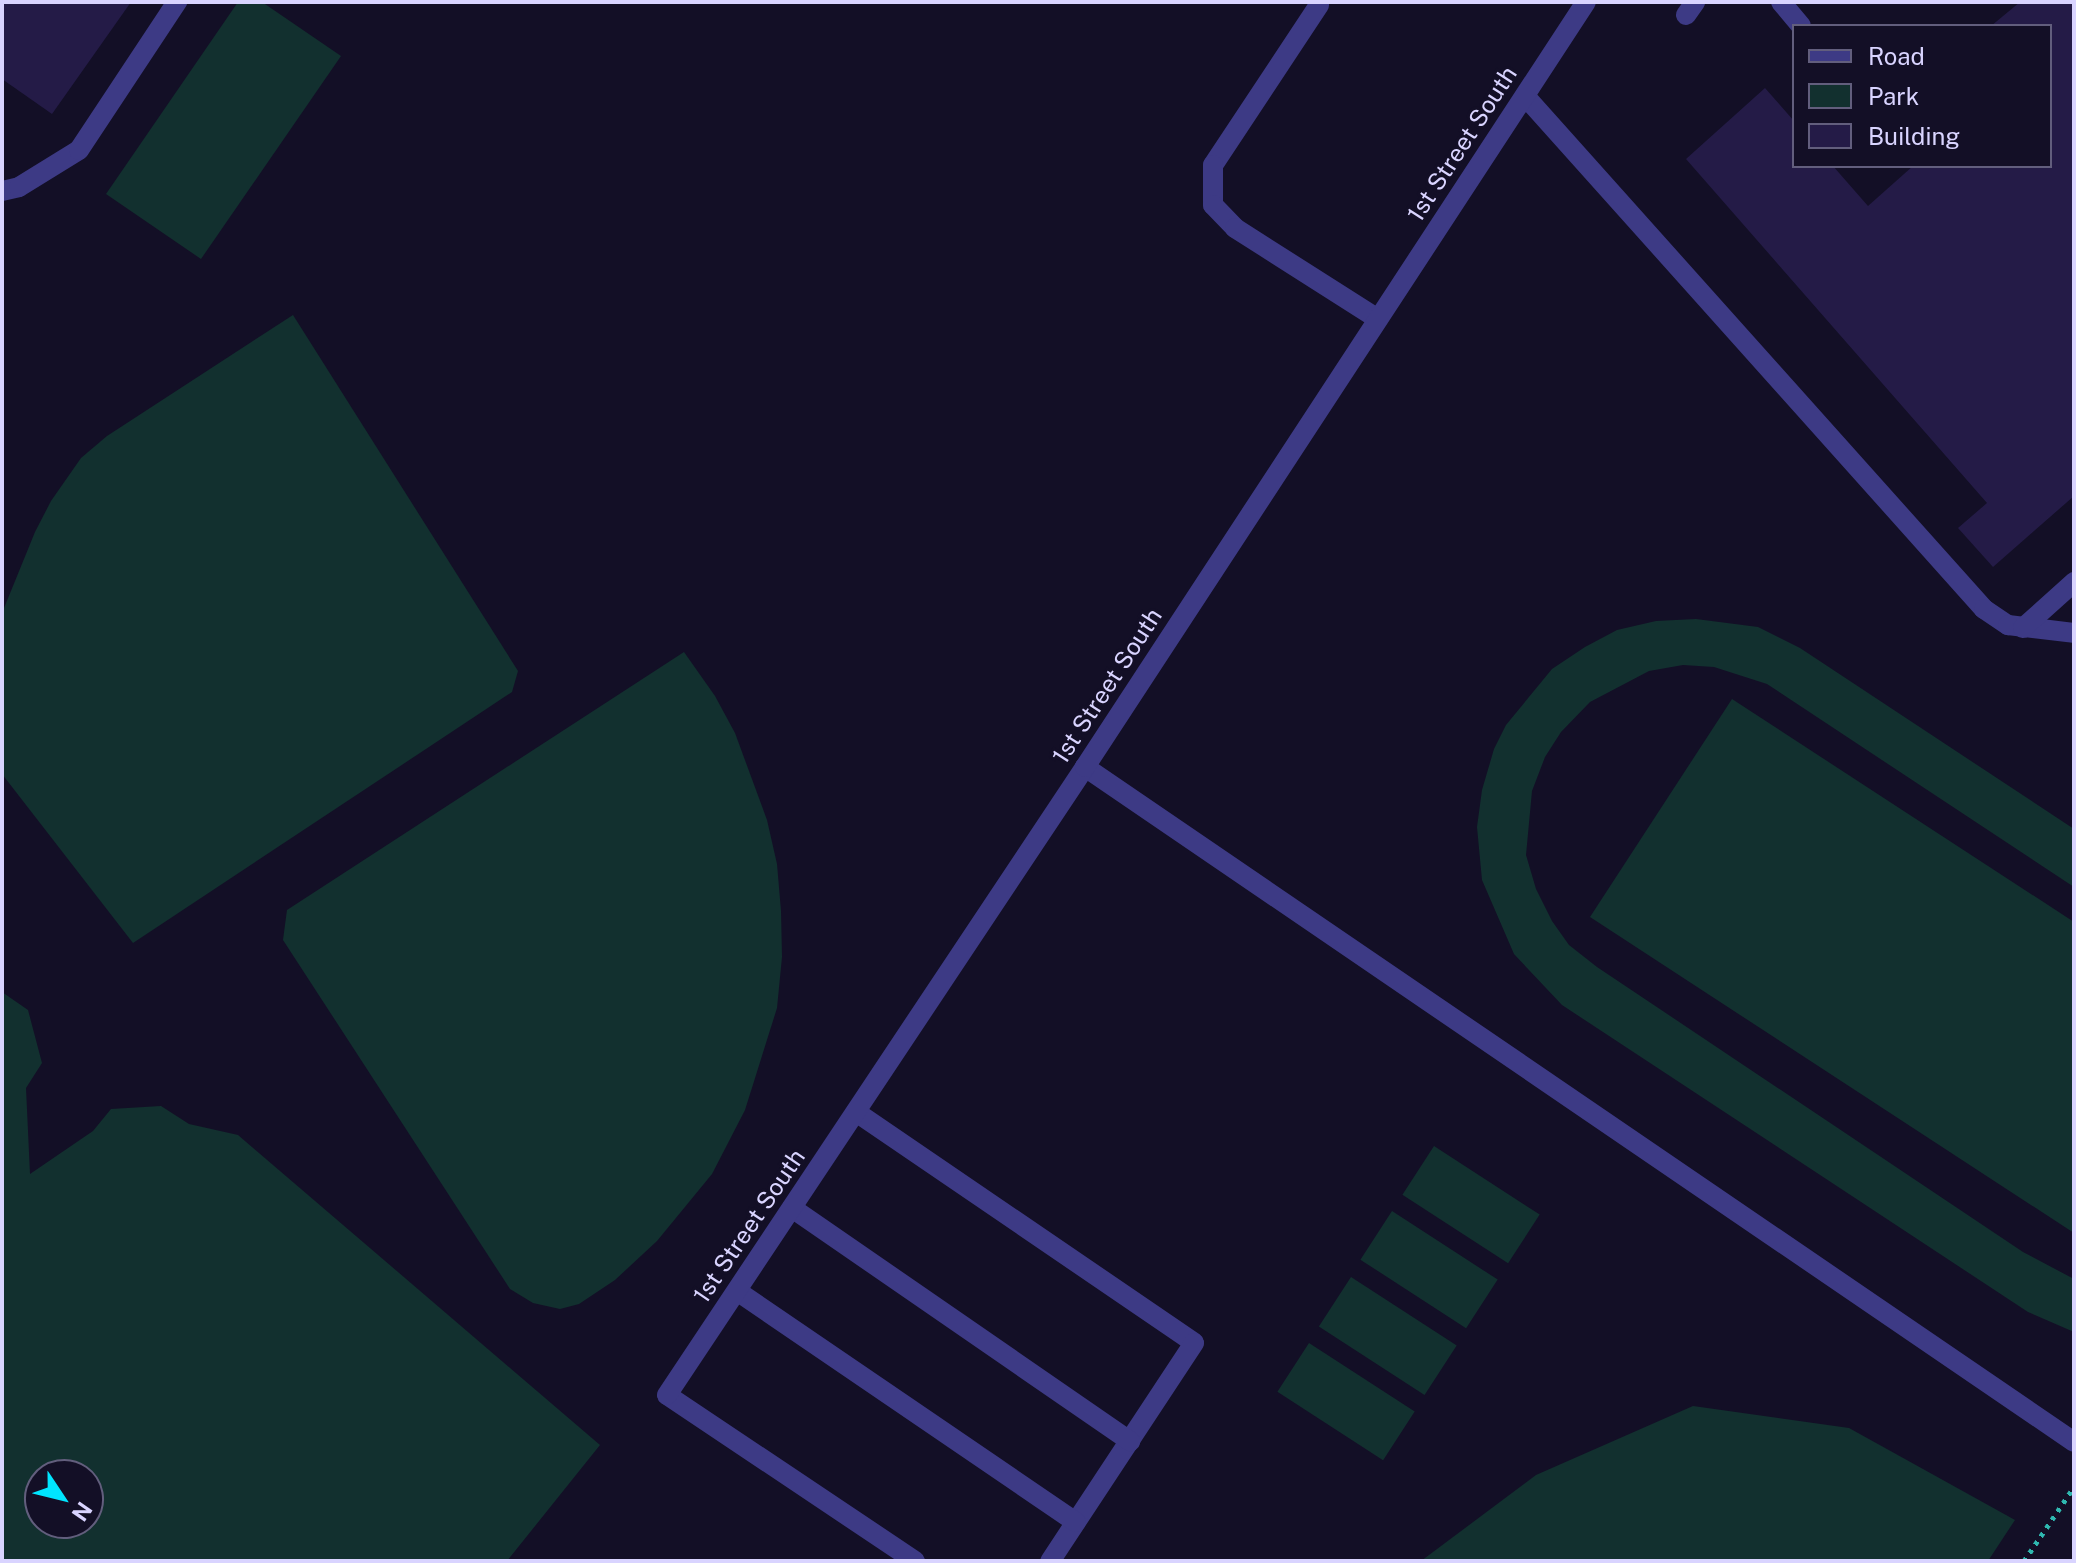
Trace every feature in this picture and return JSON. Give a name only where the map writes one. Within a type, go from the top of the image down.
[{"type":"street","points":[[2,191],[19,187],[79,150],[177,2]]},
{"type":"street","name":"1st Street South","points":[[915,1561],[667,1395],[1085,767],[1586,2]]},
{"type":"street","points":[[1781,2],[1799,24]]},
{"type":"street","points":[[1319,5],[1213,165],[1213,205],[1235,228],[1378,319]]},
{"type":"street","points":[[1525,96],[1984,609],[2008,625],[2074,633]]},
{"type":"street","points":[[2023,628],[2074,582]]},
{"type":"street","points":[[1085,767],[2074,1442]]},
{"type":"street","points":[[856,1112],[1194,1343],[1050,1561]]},
{"type":"street","points":[[792,1208],[1130,1441]]},
{"type":"street","points":[[737,1291],[1076,1522]]},
{"type":"path","points":[[2024,1561],[2074,1487]]},
{"type":"green space","points":[[238,2],[262,2],[341,56],[201,259],[106,194]]},
{"type":"green space","points":[[293,315],[518,671],[512,692],[133,943],[2,774],[2,613],[35,532],[51,501],[81,458],[107,436]]},
{"type":"green space","points":[[1696,619],[1758,627],[1800,648],[2074,829],[2074,887],[1767,684],[1714,667],[1683,665],[1649,671],[1590,702],[1561,732],[1545,757],[1532,791],[1526,855],[1536,889],[1552,921],[1569,945],[1597,967],[2023,1252],[2074,1279],[2074,1332],[2028,1312],[1562,1005],[1514,954],[1482,880],[1477,827],[1482,790],[1494,749],[1506,725],[1552,669],[1585,647],[1617,630],[1656,621]]},
{"type":"green space","points":[[684,652],[715,696],[735,733],[767,820],[777,864],[781,911],[782,957],[777,1008],[745,1110],[712,1174],[657,1241],[615,1280],[579,1304],[560,1309],[533,1303],[510,1289],[283,940],[287,910]]},
{"type":"green space","points":[[1732,699],[2074,922],[2074,1233],[1590,917]]},
{"type":"green space","points":[[2,992],[28,1010],[42,1063],[26,1088],[30,1174],[93,1131],[111,1109],[161,1106],[189,1124],[238,1135],[600,1445],[507,1561],[2,1561]]},
{"type":"green space","points":[[1434,1146],[1540,1215],[1508,1263],[1402,1195]]},
{"type":"green space","points":[[1392,1211],[1498,1280],[1466,1328],[1360,1260]]},
{"type":"green space","points":[[1351,1277],[1457,1346],[1425,1395],[1319,1326]]},
{"type":"green space","points":[[1309,1343],[1415,1412],[1383,1460],[1277,1392]]},
{"type":"green space","points":[[1693,1406],[1849,1428],[2015,1520],[1988,1561],[1421,1561],[1536,1475]]},
{"type":"building","points":[[2,2],[131,2],[52,114],[2,79]]},
{"type":"building","points":[[2020,2],[2074,2],[2074,496],[1993,567],[1958,528],[1987,503],[1686,159],[1765,88],[1792,119],[1792,168],[1835,168],[1868,206],[1911,168],[2052,168],[2052,24],[1993,24]]}]
